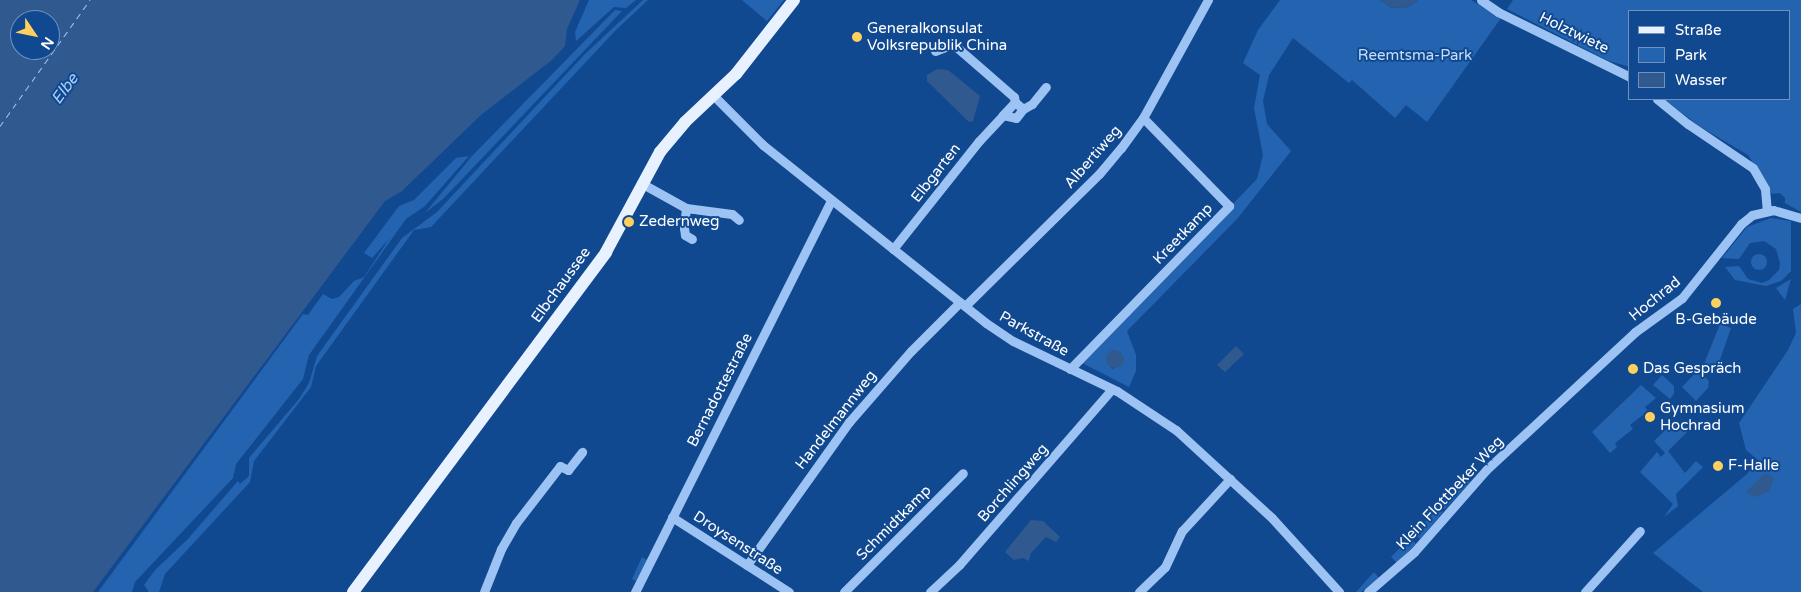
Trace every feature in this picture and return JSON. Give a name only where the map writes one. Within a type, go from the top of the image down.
[{"type":"main road","name":"Elbchaussee","points":[[353,592],[606,252],[641,183],[671,138],[736,74],[794,0]]},
{"type":"street","name":"Albertiweg","points":[[962,304],[1099,174],[1143,118],[1208,0]]},
{"type":"street","name":"Holztwiete","points":[[1481,0],[1498,12],[1628,76]]},
{"type":"street","points":[[935,50],[952,44],[1014,97],[1015,102],[1023,109]]},
{"type":"street","points":[[1003,115],[1016,118],[1023,109],[1032,104],[1046,87]]},
{"type":"street","name":"Parkstraße","points":[[714,96],[751,135],[893,250],[1013,341],[1112,389],[1169,424],[1272,518],[1339,592]]},
{"type":"street","points":[[1658,100],[1688,124],[1753,168],[1765,189],[1767,211],[1781,211],[1801,218]]},
{"type":"street","name":"Elbgarten","points":[[893,250],[945,182],[1015,102]]},
{"type":"street","name":"Kreetkamp","points":[[1070,369],[1229,206],[1143,118]]},
{"type":"street","points":[[641,183],[686,208],[732,214],[738,220]]},
{"type":"street","name":"Bernadottestraße","points":[[635,592],[832,200]]},
{"type":"street","points":[[686,208],[685,235],[692,239]]},
{"type":"street","name":"Hochrad","points":[[1551,411],[1635,332],[1682,298],[1741,224],[1767,211]]},
{"type":"street","name":"Handelmannweg","points":[[747,565],[849,422],[962,304]]},
{"type":"street","name":"Borchlingweg","points":[[930,592],[959,565],[1112,389]]},
{"type":"street","name":"Klein Flottbeker Weg","points":[[1368,592],[1405,561],[1486,470],[1551,411]]},
{"type":"street","points":[[484,592],[500,550],[516,523],[560,466],[568,470],[582,452]]},
{"type":"street","name":"Schmidtkamp","points":[[844,592],[962,473]]},
{"type":"street","points":[[1139,592],[1165,567],[1182,531],[1230,479]]},
{"type":"street","name":"Droysenstraße","points":[[672,517],[789,592]]},
{"type":"street","points":[[1585,592],[1640,531]]},
{"type":"green space","points":[[589,0],[636,0],[626,8],[614,7],[576,41],[575,32]]},
{"type":"green space","points":[[643,0],[648,0],[615,31],[431,227],[414,230],[316,366],[311,387],[254,461],[250,482],[165,574],[159,592],[149,592],[144,585],[155,570],[187,540],[238,481],[240,484],[249,476],[249,458],[299,399],[309,383],[317,356],[402,238],[437,212],[585,54]]},
{"type":"green space","points":[[742,0],[784,0],[767,21]]},
{"type":"green space","name":"Reemtsma-Park","points":[[1280,0],[1380,0],[1392,8],[1409,7],[1418,0],[1471,0],[1501,18],[1427,122],[1406,105],[1395,118],[1352,80],[1349,83],[1293,38],[1269,75],[1263,101],[1267,124],[1291,151],[1237,219],[1127,331],[1136,355],[1136,371],[1129,387],[1080,362],[1257,179],[1263,155],[1254,108],[1260,75],[1243,63],[1258,30]],"holes":[[[1112,350],[1124,357],[1113,369],[1107,363]]]},
{"type":"green space","points":[[1513,0],[1801,0],[1801,212],[1785,203],[1785,198],[1780,193],[1772,194],[1748,155],[1699,126],[1665,100],[1791,100],[1791,10],[1628,10],[1628,66],[1609,61],[1507,9]]},
{"type":"green space","points":[[615,10],[622,11],[444,198],[425,213],[472,156]]},
{"type":"green space","points":[[469,156],[425,206],[406,219],[309,355],[303,379],[236,464],[233,478],[135,582],[132,592],[98,592],[303,314],[308,315],[323,294],[332,299],[339,297],[354,281],[364,277],[389,239],[372,258],[364,253],[399,206],[414,200],[456,158]]},
{"type":"green space","points":[[1771,218],[1791,221],[1791,271],[1781,281],[1766,286],[1735,280],[1725,267],[1739,266],[1748,279],[1762,283],[1769,280],[1779,270],[1780,263],[1776,249],[1764,241],[1750,243],[1739,259],[1722,258],[1747,227]]},
{"type":"green space","points":[[1756,254],[1762,254],[1767,259],[1765,268],[1756,270],[1751,265],[1751,259]]},
{"type":"green space","points":[[1791,279],[1785,300],[1776,288]]},
{"type":"green space","points":[[1801,304],[1801,592],[1703,592],[1653,553],[1747,474],[1758,460],[1746,450],[1739,423],[1788,350],[1796,333],[1793,309]]},
{"type":"green space","points":[[1720,324],[1731,328],[1715,374],[1702,369]]},
{"type":"green space","points":[[1698,370],[1709,381],[1708,388],[1696,401],[1682,387]]},
{"type":"green space","points":[[1662,375],[1674,386],[1674,394],[1670,399],[1653,385]]},
{"type":"green space","points":[[1641,385],[1656,398],[1645,407],[1648,411],[1630,425],[1633,429],[1615,443],[1617,447],[1610,453],[1592,432]]},
{"type":"green space","points":[[1676,420],[1687,432],[1668,451],[1685,473],[1696,461],[1703,467],[1676,494],[1678,506],[1664,517],[1673,504],[1640,472],[1657,452],[1661,457],[1665,453],[1654,441]]},
{"type":"green space","points":[[1466,478],[1470,482],[1445,509],[1441,505]]},
{"type":"green space","points":[[1438,508],[1443,512],[1420,539],[1414,534]]},
{"type":"green space","points":[[1410,538],[1416,544],[1397,563],[1391,557]]},
{"type":"green space","points":[[642,557],[647,560],[636,581],[632,579]]},
{"type":"green space","points":[[1374,572],[1379,578],[1361,592],[1356,592]]},
{"type":"water","name":"Elbe","points":[[0,0],[580,0],[567,29],[565,46],[552,60],[481,115],[402,191],[385,201],[93,592],[0,592]]},
{"type":"water","points":[[1380,0],[1418,0],[1409,7],[1392,8]]},
{"type":"water","points":[[937,69],[948,70],[980,96],[973,121],[969,122],[927,81],[927,75]]},
{"type":"water","points":[[1236,346],[1244,354],[1225,372],[1217,365]]},
{"type":"water","points":[[1115,350],[1121,353],[1124,359],[1121,365],[1115,368],[1109,365],[1106,359],[1109,353]]},
{"type":"water","points":[[1765,473],[1774,478],[1769,491],[1757,497],[1748,494],[1747,491]]},
{"type":"water","points":[[1031,520],[1043,521],[1060,537],[1056,542],[1046,537],[1031,553],[1029,561],[1023,558],[1014,560],[1005,552]]},
{"type":"ferry route","points":[[0,126],[90,0]]},
{"type":"place","name":"Generalkonsulat Volksrepublik China","points":[[857,37]]},
{"type":"place","name":"Zedernweg","points":[[629,222]]},
{"type":"place","name":"B-Gebäude","points":[[1716,303]]},
{"type":"place","name":"Das Gespräch","points":[[1633,369]]},
{"type":"place","name":"Gymnasium Hochrad","points":[[1650,417]]},
{"type":"place","name":"F-Halle","points":[[1718,466]]}]
